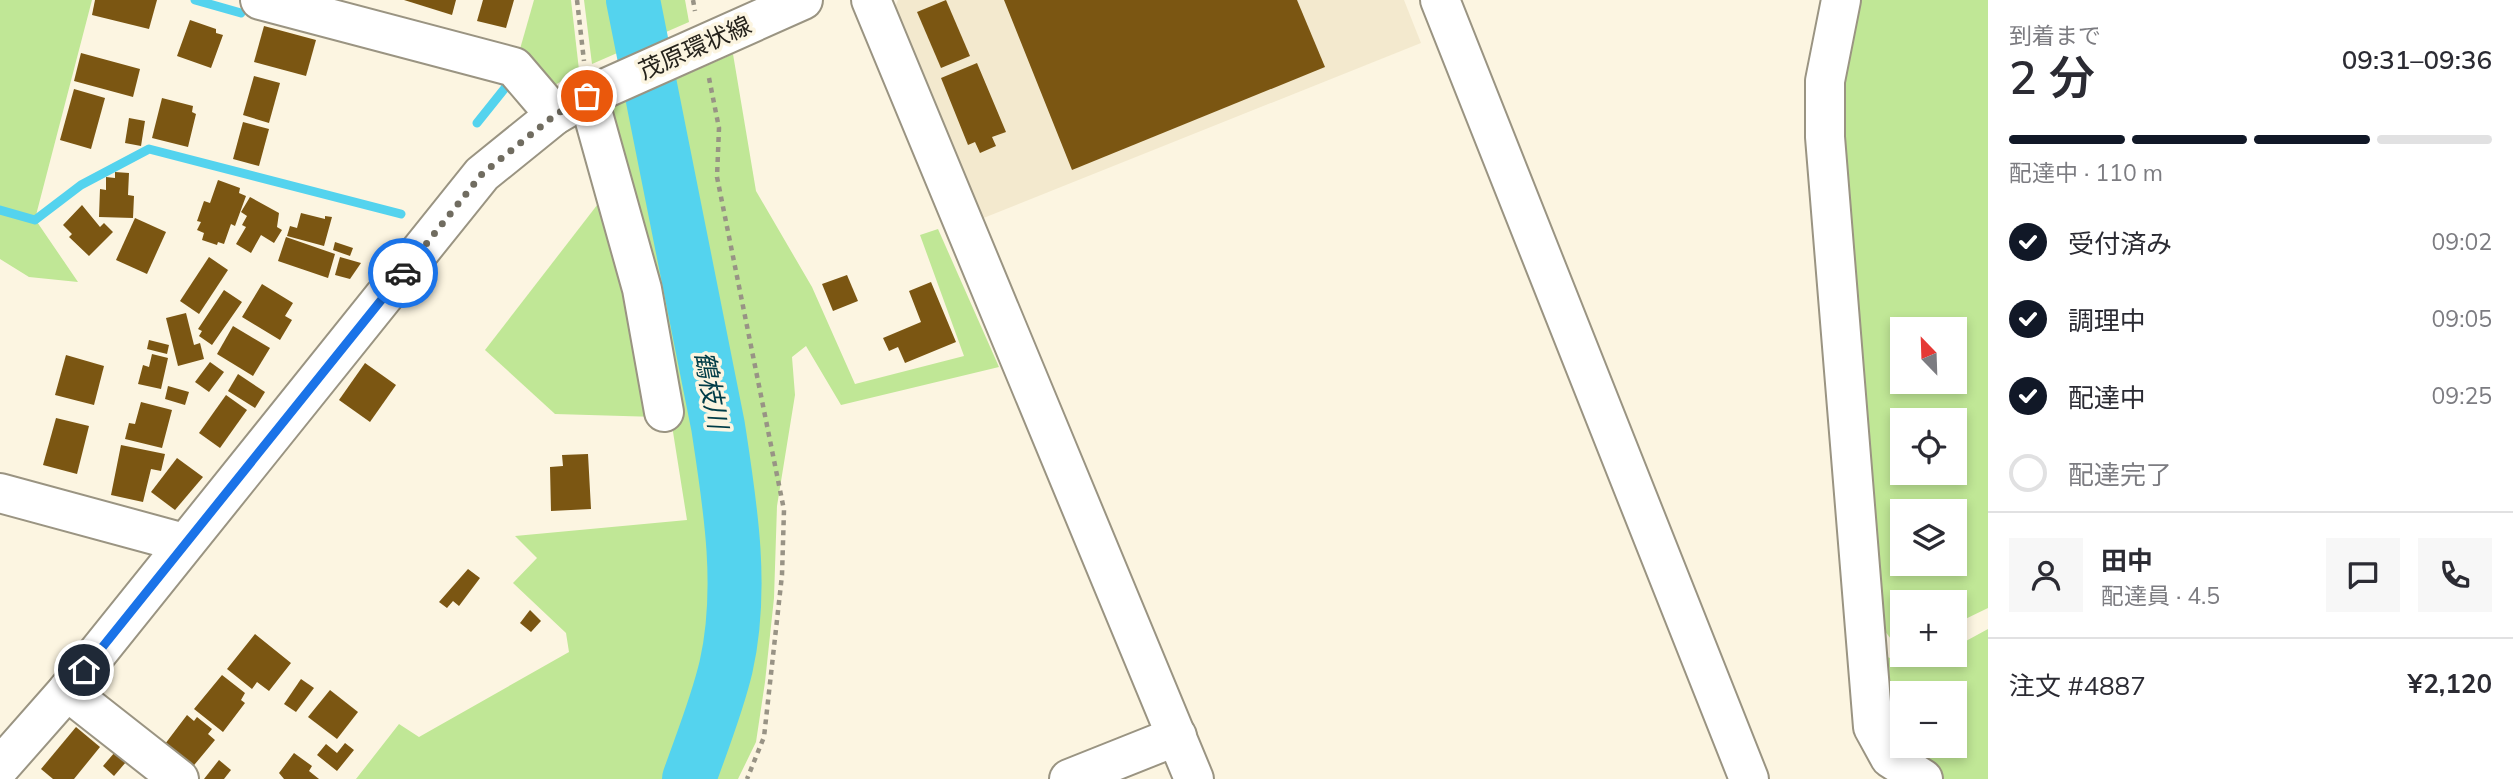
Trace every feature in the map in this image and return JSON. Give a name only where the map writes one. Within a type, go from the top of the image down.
[{"type":"street","points":[[260,0],[514,66],[555,115]]},
{"type":"street","name":"茂原環状線","points":[[0,768],[67,691],[482,174],[555,115],[586,80],[702,46],[803,0]]},
{"type":"street","points":[[871,0],[1194,779]]},
{"type":"street","points":[[1440,0],[1749,779]]},
{"type":"street","points":[[1841,0],[1825,81],[1825,137],[1873,727],[1889,758],[1923,779]]},
{"type":"street","points":[[586,80],[642,289],[664,412]]},
{"type":"street","points":[[0,493],[184,543]]},
{"type":"street","points":[[67,691],[179,779]]},
{"type":"street","points":[[1069,779],[1177,736]]},
{"type":"street","points":[[0,768],[15,779]]},
{"type":"path","points":[[577,0],[586,80]]},
{"type":"path","points":[[702,46],[719,128],[717,177],[784,510],[782,575],[764,737],[747,779]]},
{"type":"shaded area","points":[[898,0],[1404,0],[1421,43],[981,219],[895,7]]},
{"type":"green space","points":[[0,0],[92,0],[35,219],[78,282],[29,277],[0,259]]},
{"type":"green space","points":[[534,0],[571,0],[579,70],[552,87],[518,56]]},
{"type":"green space","points":[[584,0],[623,0],[631,47],[592,64]]},
{"type":"green space","points":[[643,0],[685,0],[689,22],[650,39]]},
{"type":"green space","points":[[1857,0],[1988,0],[1988,608],[1967,618],[1967,590],[1890,590],[1890,638],[1874,617],[1833,87]]},
{"type":"green space","points":[[733,54],[756,191],[812,287],[855,384],[964,356],[920,235],[938,229],[999,367],[841,405],[806,346],[792,357],[795,395],[777,506],[774,598],[765,682],[756,742],[738,779],[356,779],[399,724],[419,737],[569,652],[566,633],[513,583],[537,558],[515,536],[687,520],[653,306],[601,112]]},
{"type":"green space","points":[[601,200],[657,417],[555,414],[485,350]]},
{"type":"green space","points":[[1988,629],[1988,779],[1940,779],[1907,758],[1967,758],[1967,681],[1890,681],[1890,736],[1876,652],[1890,658],[1890,667],[1967,667],[1967,640]]},
{"type":"building","points":[[95,0],[157,0],[149,29],[92,15]]},
{"type":"building","points":[[404,0],[456,0],[452,15]]},
{"type":"building","points":[[483,0],[514,0],[506,28],[477,21]]},
{"type":"building","points":[[946,0],[970,56],[941,68],[917,12]]},
{"type":"building","points":[[1004,0],[1297,0],[1325,67],[1072,170]]},
{"type":"building","points":[[190,20],[216,29],[216,33],[223,35],[211,68],[177,56]]},
{"type":"building","points":[[264,26],[316,40],[306,76],[254,62]]},
{"type":"building","points":[[81,53],[140,69],[133,97],[74,81]]},
{"type":"building","points":[[977,63],[1006,132],[992,137],[996,146],[980,153],[975,142],[968,145],[941,78]]},
{"type":"building","points":[[254,76],[280,83],[269,123],[243,115]]},
{"type":"building","points":[[74,89],[105,98],[91,149],[60,140]]},
{"type":"building","points":[[162,98],[193,106],[192,112],[196,114],[188,147],[152,138]]},
{"type":"building","points":[[129,118],[145,121],[141,146],[125,143]]},
{"type":"building","points":[[243,122],[269,129],[259,166],[233,159]]},
{"type":"building","points":[[115,172],[129,173],[128,195],[134,196],[133,218],[99,217],[100,189],[106,190],[106,177],[115,178]]},
{"type":"building","points":[[218,180],[240,188],[239,193],[246,196],[235,226],[231,224],[224,244],[218,242],[217,245],[202,240],[204,233],[197,230],[201,222],[197,221],[204,201],[210,203]]},
{"type":"building","points":[[250,197],[279,213],[277,227],[282,230],[274,243],[261,235],[251,253],[236,244],[246,227],[242,225],[247,216],[241,212]]},
{"type":"building","points":[[82,205],[100,227],[104,223],[113,232],[89,256],[69,237],[72,234],[63,225]]},
{"type":"building","points":[[301,213],[325,219],[325,216],[332,217],[324,246],[287,236],[290,226],[297,228]]},
{"type":"building","points":[[135,218],[166,232],[147,274],[116,260]]},
{"type":"building","points":[[286,237],[335,254],[328,278],[278,261]]},
{"type":"building","points":[[335,242],[353,248],[350,256],[333,250]]},
{"type":"building","points":[[209,257],[228,270],[199,314],[180,301]]},
{"type":"building","points":[[340,257],[361,263],[350,279],[335,275]]},
{"type":"building","points":[[847,275],[858,301],[833,311],[822,284]]},
{"type":"building","points":[[931,282],[956,342],[905,363],[898,347],[889,351],[883,338],[921,322],[909,291]]},
{"type":"building","points":[[262,284],[293,303],[285,316],[292,320],[280,340],[242,317]]},
{"type":"building","points":[[224,290],[242,302],[212,345],[199,336],[202,331],[198,329]]},
{"type":"building","points":[[186,313],[194,345],[200,343],[204,359],[178,366],[166,318]]},
{"type":"building","points":[[233,326],[270,348],[253,376],[217,354]]},
{"type":"building","points":[[149,340],[169,345],[167,354],[147,349]]},
{"type":"building","points":[[152,354],[168,358],[161,389],[138,384],[143,365],[149,367]]},
{"type":"building","points":[[66,355],[104,366],[94,405],[55,395]]},
{"type":"building","points":[[210,362],[224,372],[209,392],[195,382]]},
{"type":"building","points":[[365,363],[396,385],[370,422],[339,400]]},
{"type":"building","points":[[238,374],[265,392],[255,408],[228,391]]},
{"type":"building","points":[[168,386],[189,392],[185,405],[165,399]]},
{"type":"building","points":[[226,395],[247,410],[220,448],[199,433]]},
{"type":"building","points":[[141,402],[172,410],[162,448],[125,439],[129,423],[135,424]]},
{"type":"building","points":[[56,418],[89,426],[77,474],[43,465]]},
{"type":"building","points":[[121,445],[165,454],[161,471],[151,469],[143,502],[111,495]]},
{"type":"building","points":[[588,454],[591,509],[551,511],[550,467],[563,466],[562,455]]},
{"type":"building","points":[[177,458],[203,477],[175,510],[151,492]]},
{"type":"building","points":[[468,569],[480,578],[459,606],[453,601],[447,608],[439,602]]},
{"type":"building","points":[[530,610],[541,621],[531,632],[520,623]]},
{"type":"building","points":[[255,634],[291,663],[269,691],[257,682],[252,689],[227,669]]},
{"type":"building","points":[[222,675],[245,693],[241,700],[245,703],[223,732],[194,709]]},
{"type":"building","points":[[301,679],[314,688],[296,712],[284,704]]},
{"type":"building","points":[[330,690],[358,712],[337,739],[308,717]]},
{"type":"building","points":[[187,715],[194,721],[197,717],[212,729],[208,734],[215,740],[190,770],[166,751],[170,747],[165,744]]},
{"type":"building","points":[[76,727],[100,747],[74,779],[53,779],[41,769]]},
{"type":"building","points":[[345,743],[354,750],[337,771],[317,755],[326,744],[337,753]]},
{"type":"building","points":[[115,752],[126,762],[114,776],[103,766]]},
{"type":"building","points":[[294,753],[312,766],[309,771],[319,779],[284,779],[279,773]]},
{"type":"building","points":[[219,760],[231,770],[224,779],[204,779]]},
{"type":"waterway","points":[[195,0],[241,13]]},
{"type":"waterway","name":"鶴枝川","points":[[633,0],[718,426],[733,546],[734,607],[726,667],[689,779]]},
{"type":"waterway","points":[[477,123],[509,83],[502,81]]},
{"type":"waterway","points":[[0,210],[35,220],[81,185],[149,149],[401,214]]},
{"type":"way so far","points":[[403,273],[482,174],[555,115],[587,96]]},
{"type":"route","points":[[84,670],[403,273]]}]
